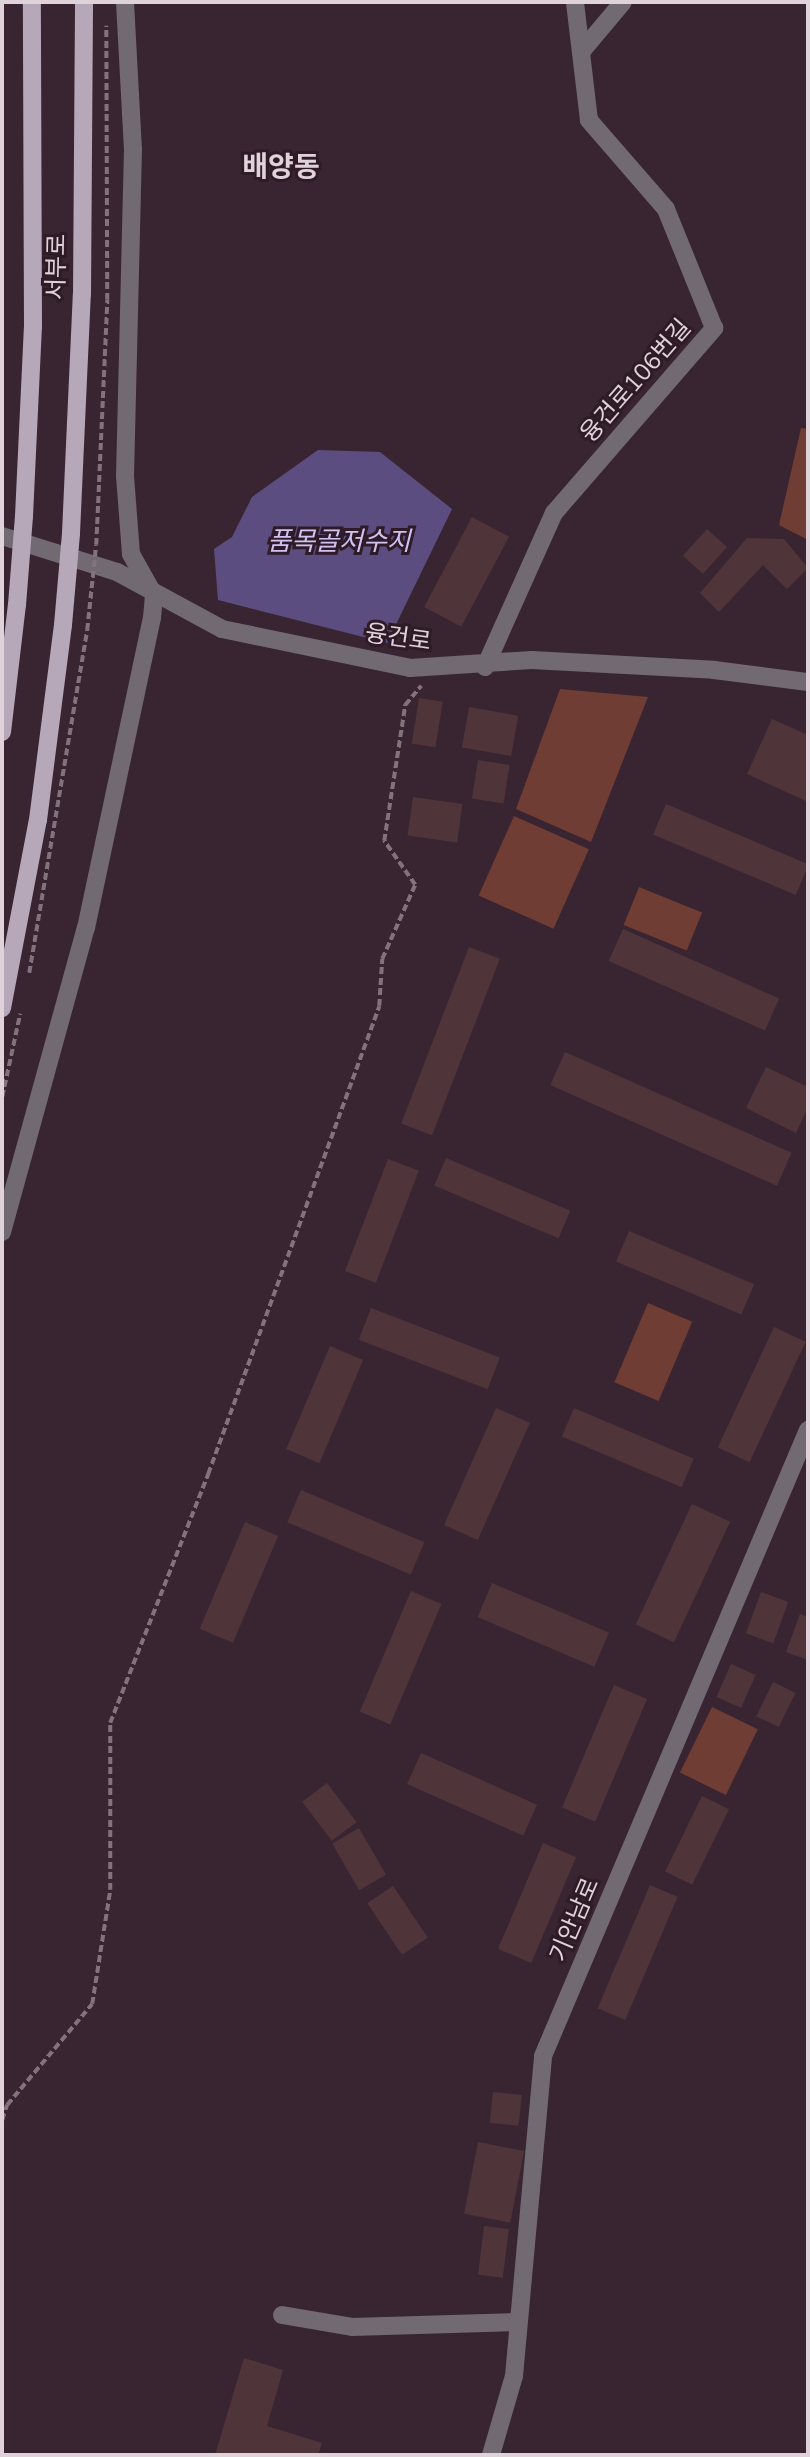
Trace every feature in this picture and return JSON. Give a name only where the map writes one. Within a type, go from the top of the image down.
[{"type":"main road","name":"서부로","points":[[2,732],[24,516],[33,327],[32,2]]},
{"type":"main road","name":"서부로","points":[[2,1008],[38,820],[63,625],[71,533],[82,294],[84,2]]},
{"type":"street","points":[[2,1232],[86,928],[154,595],[131,554],[125,476],[133,150],[125,2]]},
{"type":"street","name":"융건로106번길","points":[[485,667],[554,513],[714,328],[666,209],[590,120],[575,2]]},
{"type":"street","points":[[581,52],[623,2]]},
{"type":"street","name":"융건로","points":[[2,536],[117,572],[154,595],[222,629],[410,668],[485,667],[532,660],[714,670],[808,682]]},
{"type":"street","name":"기안남로","points":[[491,2455],[514,2376],[543,2056],[808,1430]]},
{"type":"street","points":[[282,2315],[352,2327],[517,2322]]},
{"type":"path","points":[[87,630],[96,545],[107,300],[106,13]]},
{"type":"path","points":[[2,2120],[7,2105],[92,2004],[110,1890],[110,1723],[208,1474],[379,1006],[382,959],[415,885],[384,841],[404,705],[437,668]]},
{"type":"shaded area","points":[[801,428],[808,429],[808,540],[779,525]]},
{"type":"shaded area","points":[[560,689],[648,697],[591,842],[516,809]]},
{"type":"shaded area","points":[[514,816],[589,849],[554,929],[479,895]]},
{"type":"shaded area","points":[[639,887],[702,912],[687,950],[624,925]]},
{"type":"shaded area","points":[[648,1303],[692,1322],[659,1401],[614,1382]]},
{"type":"shaded area","points":[[712,1707],[758,1729],[726,1795],[680,1773]]},
{"type":"water","name":"품목골저수지","points":[[318,450],[380,452],[452,509],[387,643],[218,600],[214,549],[232,537],[252,497]]},
{"type":"building","points":[[472,517],[509,537],[461,627],[424,607]]},
{"type":"building","points":[[707,529],[727,547],[703,574],[683,556]]},
{"type":"building","points":[[747,538],[784,539],[808,568],[787,589],[763,565],[719,612],[700,593]]},
{"type":"building","points":[[419,698],[443,702],[436,747],[412,743]]},
{"type":"building","points":[[469,707],[518,716],[511,756],[462,747]]},
{"type":"building","points":[[772,719],[808,735],[808,802],[747,774]]},
{"type":"building","points":[[478,760],[510,765],[504,804],[472,799]]},
{"type":"building","points":[[413,797],[463,804],[457,843],[408,836]]},
{"type":"building","points":[[666,804],[808,864],[796,895],[653,834]]},
{"type":"building","points":[[623,929],[779,999],[765,1031],[609,961]]},
{"type":"building","points":[[469,947],[500,959],[432,1135],[401,1123]]},
{"type":"building","points":[[565,1052],[792,1153],[777,1186],[550,1085]]},
{"type":"building","points":[[766,1067],[808,1087],[808,1107],[796,1133],[746,1108]]},
{"type":"building","points":[[446,1158],[570,1211],[559,1238],[434,1186]]},
{"type":"building","points":[[388,1159],[419,1171],[376,1283],[345,1271]]},
{"type":"building","points":[[629,1231],[754,1284],[741,1315],[616,1261]]},
{"type":"building","points":[[371,1308],[500,1357],[488,1389],[359,1340]]},
{"type":"building","points":[[774,1327],[806,1342],[750,1462],[718,1448]]},
{"type":"building","points":[[330,1346],[363,1360],[319,1463],[286,1449]]},
{"type":"building","points":[[496,1408],[530,1423],[478,1540],[444,1525]]},
{"type":"building","points":[[574,1408],[694,1459],[682,1487],[562,1437]]},
{"type":"building","points":[[301,1490],[424,1542],[411,1575],[287,1522]]},
{"type":"building","points":[[692,1504],[730,1522],[674,1642],[636,1625]]},
{"type":"building","points":[[245,1522],[278,1536],[233,1643],[200,1629]]},
{"type":"building","points":[[492,1583],[609,1633],[594,1667],[478,1617]]},
{"type":"building","points":[[411,1591],[441,1604],[390,1724],[360,1712]]},
{"type":"building","points":[[761,1592],[788,1602],[773,1643],[746,1633]]},
{"type":"building","points":[[800,1614],[808,1617],[808,1660],[786,1652]]},
{"type":"building","points":[[731,1664],[756,1675],[741,1708],[716,1697]]},
{"type":"building","points":[[773,1682],[795,1693],[779,1727],[756,1716]]},
{"type":"building","points":[[614,1685],[647,1699],[595,1821],[562,1807]]},
{"type":"building","points":[[421,1753],[537,1805],[523,1836],[407,1784]]},
{"type":"building","points":[[327,1783],[356,1822],[332,1841],[302,1802]]},
{"type":"building","points":[[702,1796],[729,1809],[692,1885],[665,1871]]},
{"type":"building","points":[[359,1828],[386,1875],[359,1890],[332,1844]]},
{"type":"building","points":[[543,1843],[576,1857],[531,1963],[498,1949]]},
{"type":"building","points":[[650,1885],[678,1897],[625,2020],[598,2008]]},
{"type":"building","points":[[393,1886],[428,1937],[402,1955],[367,1903]]},
{"type":"building","points":[[493,2092],[522,2095],[519,2126],[490,2123]]},
{"type":"building","points":[[478,2142],[524,2151],[510,2223],[464,2214]]},
{"type":"building","points":[[484,2226],[509,2229],[503,2278],[478,2275]]},
{"type":"building","points":[[244,2358],[283,2370],[267,2426],[322,2443],[318,2455],[215,2455]]},
{"type":"district","name":"배양동","points":[[281,167]]}]
